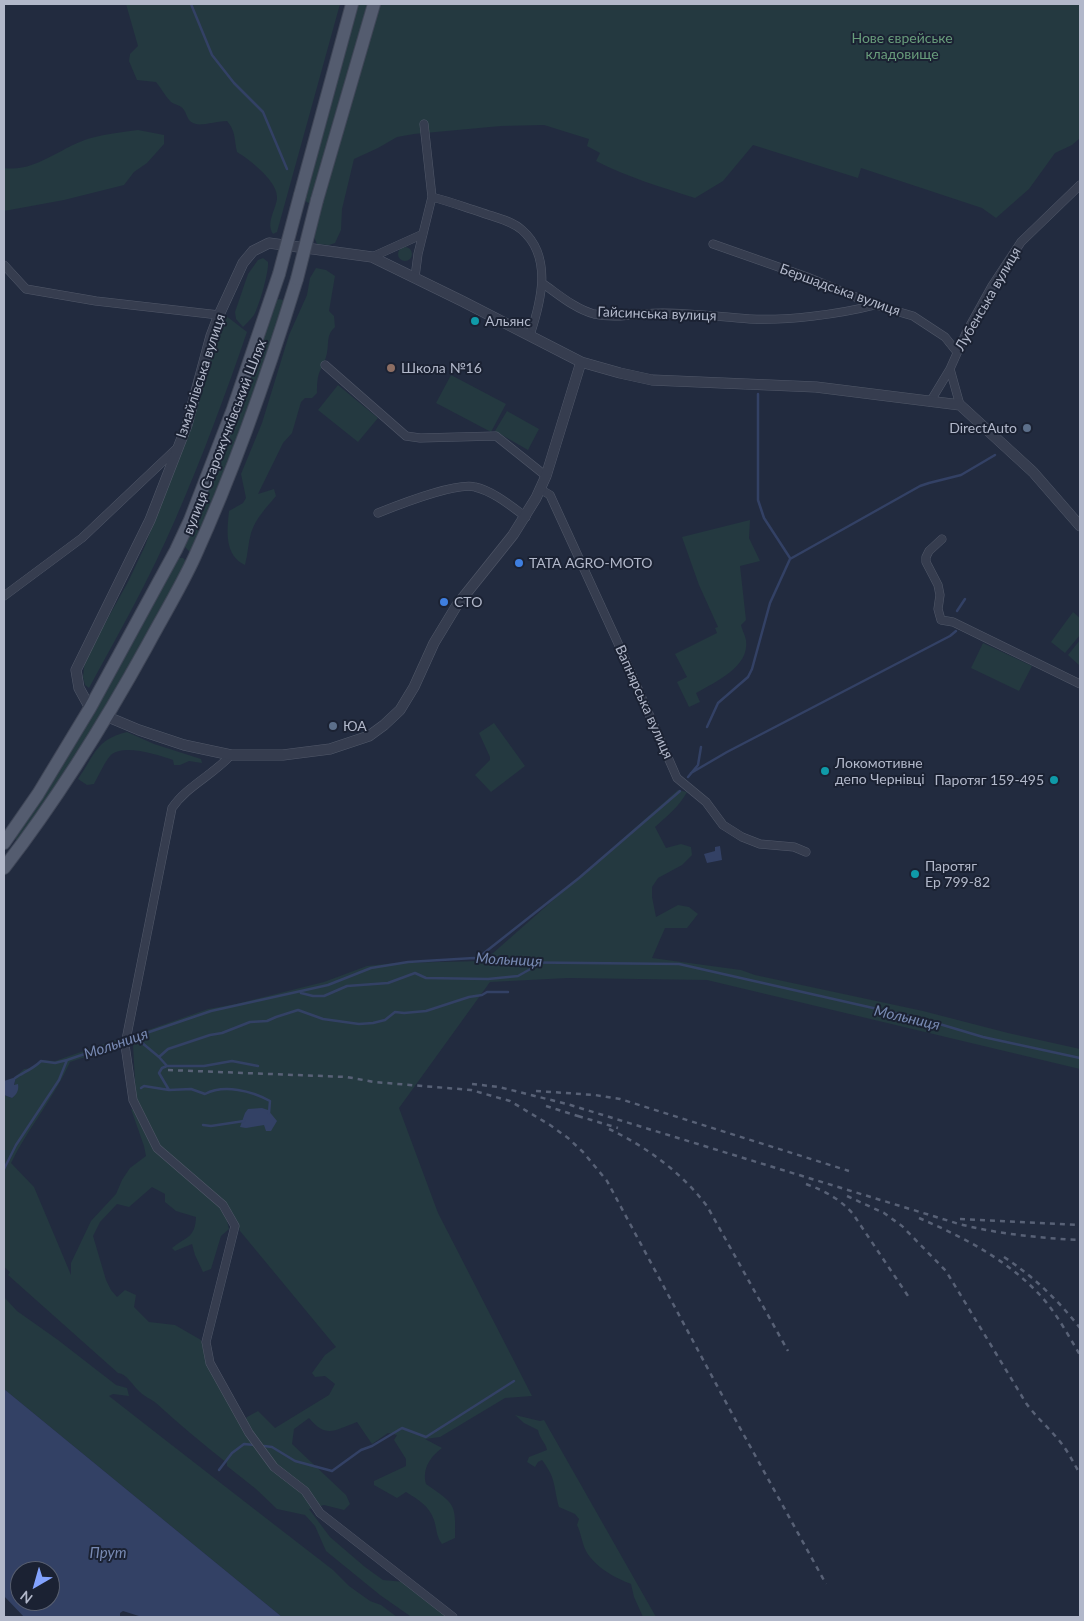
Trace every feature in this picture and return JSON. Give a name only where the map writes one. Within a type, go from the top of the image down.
[{"type":"main road","name":"вулиця Старожучківський Шлях","points":[[5,841],[38,794],[90,708],[176,550],[190,520],[213,464],[275,289],[352,4]]},
{"type":"main road","name":"вулиця Старожучківський Шлях","points":[[4,868],[54,801],[108,717],[194,558],[227,481],[269,366],[297,279],[374,4]]},
{"type":"main road","points":[[275,289],[292,294]]},
{"type":"main road","points":[[176,550],[194,558]]},
{"type":"main road","points":[[5,841],[19,849]]},
{"type":"street","points":[[415,278],[422,234],[432,197],[424,124]]},
{"type":"street","name":"Лубенська вулиця","points":[[930,402],[950,369],[992,286],[1021,242],[1080,185]]},
{"type":"street","points":[[432,197],[502,219],[521,229],[537,250],[542,283],[538,311],[530,335]]},
{"type":"street","points":[[372,257],[422,234]]},
{"type":"street","name":"Ізмайлівська вулиця","points":[[4,596],[82,538],[176,449],[187,424],[211,336],[243,263],[253,251],[269,243],[372,257]]},
{"type":"street","name":"Бершадська вулиця","points":[[713,244],[807,277],[875,305],[913,316],[945,337],[957,352]]},
{"type":"street","points":[[372,257],[581,362],[652,380],[816,387],[960,405]]},
{"type":"street","points":[[4,265],[26,289],[96,301],[220,315]]},
{"type":"street","name":"Гайсинська вулиця","points":[[542,283],[582,310],[612,316],[661,313],[762,319],[849,312],[875,305]]},
{"type":"street","points":[[108,717],[184,745],[231,755],[283,755],[330,749],[369,736],[384,725],[400,710],[414,687],[434,643],[457,605],[526,517],[546,476],[581,362]]},
{"type":"street","points":[[325,365],[406,436],[420,438],[496,436],[546,476]]},
{"type":"street","points":[[950,369],[960,405],[1033,472],[1080,526]]},
{"type":"street","points":[[90,708],[79,688],[76,670],[150,520],[176,449]]},
{"type":"street","points":[[378,512],[462,486],[474,486],[499,498],[526,517]]},
{"type":"street","name":"Вапнярська вулиця","points":[[540,489],[550,495],[621,649],[677,778],[706,802],[722,824],[742,837],[760,844],[794,847],[806,852]]},
{"type":"street","points":[[942,539],[929,551],[926,557],[926,562],[938,585],[940,595],[938,609],[941,620],[953,622],[1080,684]]},
{"type":"street","points":[[231,755],[216,770],[179,797],[172,808],[125,1045],[133,1100],[157,1148],[223,1205],[235,1226],[206,1342],[210,1362],[250,1433],[274,1467],[305,1491],[320,1513],[453,1617]]},
{"type":"green space","points":[[126,4],[340,4],[277,232],[273,234],[270,226],[277,199],[276,192],[263,172],[237,152],[233,132],[227,121],[202,124],[193,123],[189,120],[183,108],[169,100],[156,82],[137,80],[129,61],[130,54],[138,46]]},
{"type":"green space","points":[[357,4],[367,4],[314,202],[310,204],[304,200]]},
{"type":"green space","name":"Нове єврейське кладовище","points":[[379,4],[1080,4],[1080,138],[1072,145],[1055,153],[1029,189],[996,218],[982,208],[861,168],[858,178],[753,145],[723,181],[695,198],[608,167],[596,161],[600,153],[587,146],[589,139],[544,125],[501,126],[414,134],[397,137],[354,159],[342,209],[341,230],[335,243],[329,245],[317,244],[313,235]]},
{"type":"green space","points":[[138,130],[164,135],[164,144],[147,163],[134,172],[124,185],[64,200],[4,211],[4,168],[27,167],[91,138]]},
{"type":"green space","points":[[402,247],[408,247],[412,254],[408,261],[402,261],[398,257],[398,251]]},
{"type":"green space","points":[[263,258],[268,262],[263,289],[254,315],[243,327],[236,319],[235,312],[248,274],[258,260]]},
{"type":"green space","points":[[316,268],[326,270],[335,276],[329,311],[334,316],[335,327],[329,336],[327,355],[318,378],[317,393],[312,398],[305,398],[301,402],[292,433],[283,443],[258,494],[274,489],[276,496],[253,528],[245,565],[238,561],[230,549],[228,542],[229,511],[243,503],[246,498],[241,474],[262,423],[289,335],[307,295],[310,278]]},
{"type":"green space","points":[[283,300],[284,305],[247,415],[193,551],[189,551],[184,546],[275,301]]},
{"type":"green space","points":[[225,315],[247,332],[222,403],[195,473],[165,542],[134,605],[89,688],[85,685],[83,677],[85,659],[128,582],[145,546],[190,424],[211,348]]},
{"type":"green space","points":[[451,375],[506,404],[491,432],[436,403]]},
{"type":"green space","points":[[338,385],[378,418],[358,442],[318,410]]},
{"type":"green space","points":[[507,411],[539,429],[528,450],[495,431]]},
{"type":"green space","points":[[750,520],[749,538],[760,561],[740,566],[746,620],[741,625],[746,640],[746,650],[737,666],[721,679],[696,693],[700,702],[689,707],[677,682],[687,677],[675,654],[717,633],[715,628],[718,627],[699,585],[682,537]]},
{"type":"green space","points":[[178,558],[183,558],[186,564],[104,714],[20,842],[16,840],[13,835]]},
{"type":"green space","points":[[1073,612],[1080,618],[1080,635],[1065,653],[1051,642]]},
{"type":"green space","points":[[1080,640],[1080,666],[1068,655]]},
{"type":"green space","points":[[983,643],[1032,666],[1019,691],[971,668]]},
{"type":"green space","points":[[494,723],[525,766],[491,792],[475,775],[490,760],[479,733]]},
{"type":"green space","points":[[127,732],[154,744],[201,759],[202,763],[189,761],[180,765],[174,765],[173,760],[142,751],[125,750],[118,751],[110,756],[94,784],[87,785],[78,779],[102,744],[116,735]]},
{"type":"green space","points":[[678,790],[687,792],[677,807],[655,827],[666,848],[681,844],[691,847],[692,855],[682,865],[658,878],[652,887],[652,897],[656,917],[678,905],[689,907],[698,914],[687,928],[665,928],[652,958],[741,970],[755,975],[923,1011],[1080,1049],[1080,1069],[707,980],[568,978],[490,982],[399,1108],[438,1213],[532,1396],[505,1398],[440,1437],[425,1439],[442,1448],[434,1455],[426,1468],[426,1484],[448,1500],[454,1510],[455,1538],[442,1544],[432,1515],[423,1504],[406,1492],[397,1498],[374,1485],[374,1481],[406,1466],[406,1459],[394,1440],[397,1435],[388,1433],[372,1444],[357,1422],[337,1430],[326,1431],[315,1425],[309,1418],[294,1429],[292,1444],[346,1495],[350,1504],[344,1510],[324,1505],[309,1509],[330,1537],[383,1580],[405,1582],[448,1617],[410,1616],[380,1595],[326,1551],[315,1526],[305,1515],[277,1509],[227,1466],[227,1463],[156,1403],[137,1390],[127,1378],[118,1373],[8,1275],[10,1272],[4,1267],[4,1095],[12,1098],[16,1076],[24,1069],[32,1068],[42,1060],[55,1061],[124,1037],[122,1045],[70,1062],[11,1163],[34,1187],[71,1275],[71,1263],[91,1221],[116,1194],[130,1168],[146,1156],[131,1109],[142,1114],[136,1099],[131,1036],[208,1009],[324,982],[367,966],[395,963],[484,961]],"holes":[[[152,1187],[165,1194],[165,1202],[176,1211],[196,1217],[192,1233],[172,1248],[175,1251],[192,1244],[203,1272],[211,1269],[221,1236],[229,1229],[221,1197],[240,1231],[336,1347],[325,1355],[312,1373],[315,1377],[325,1376],[335,1384],[329,1395],[275,1428],[258,1411],[247,1417],[243,1425],[207,1364],[201,1340],[175,1325],[149,1322],[134,1307],[136,1295],[125,1290],[117,1297],[111,1290],[106,1280],[93,1236],[100,1222],[117,1204],[129,1207]]]},
{"type":"green space","points":[[4,1297],[17,1311],[116,1385],[127,1388],[129,1396],[113,1394],[109,1396],[333,1570],[349,1586],[397,1617],[282,1617],[4,1389]]},
{"type":"green space","points":[[515,1415],[540,1421],[544,1420],[656,1617],[643,1617],[634,1597],[631,1584],[618,1579],[590,1557],[577,1525],[579,1519],[575,1514],[559,1507],[552,1478],[547,1467],[542,1460],[535,1467],[527,1462],[529,1457],[547,1450],[538,1430],[524,1423]]},
{"type":"water","points":[[720,846],[722,860],[707,863],[704,854],[715,851],[715,847]]},
{"type":"water","points":[[16,1077],[14,1085],[18,1084],[18,1088],[16,1093],[12,1098],[4,1095],[4,1081]]},
{"type":"water","points":[[262,1108],[268,1110],[277,1121],[271,1131],[266,1131],[264,1125],[240,1127],[248,1109]]},
{"type":"water","name":"Прут","points":[[4,1389],[282,1617],[142,1617],[123,1611],[120,1613],[120,1617],[24,1617],[18,1611],[60,1611],[60,1561],[10,1561],[10,1602],[4,1596]]},
{"type":"waterway","points":[[191,4],[212,55],[234,83],[263,112],[287,169]]},
{"type":"waterway","points":[[758,394],[758,500],[764,518],[790,558]]},
{"type":"waterway","points":[[707,727],[718,703],[748,677],[752,669],[770,603],[790,559],[920,486],[961,475],[995,455]]},
{"type":"waterway","points":[[957,611],[965,599]]},
{"type":"waterway","points":[[691,773],[727,752],[950,636],[956,631]]},
{"type":"waterway","points":[[688,777],[698,765],[701,747]]},
{"type":"waterway","points":[[479,959],[484,953],[579,878],[680,791]]},
{"type":"waterway","name":"Мольниця","points":[[4,1169],[16,1145],[59,1080],[67,1060],[211,1011],[328,985],[371,968],[408,962],[474,958],[488,962],[679,964],[926,1020],[983,1037],[1080,1058]]},
{"type":"waterway","points":[[301,993],[324,996],[347,986],[388,983],[415,973],[426,978],[488,979],[518,976],[541,963]]},
{"type":"waterway","points":[[159,1057],[168,1049],[222,1033],[250,1022],[267,1021],[298,1010],[323,1019],[359,1024],[373,1023],[385,1020],[395,1012],[426,1011],[487,992],[508,992]]},
{"type":"waterway","points":[[135,1037],[167,1066]]},
{"type":"waterway","points":[[15,1078],[41,1061],[55,1063],[67,1060]]},
{"type":"waterway","points":[[258,1066],[232,1061],[204,1066],[167,1066],[162,1068],[159,1073],[169,1090],[191,1089],[205,1094],[221,1089],[229,1089],[255,1094],[270,1101],[269,1113]]},
{"type":"waterway","points":[[141,1088],[144,1086],[169,1090]]},
{"type":"waterway","points":[[203,1125],[211,1126],[244,1121]]},
{"type":"waterway","points":[[264,1446],[272,1447],[295,1461],[332,1471],[361,1450],[372,1446],[402,1428],[426,1437],[514,1381]]},
{"type":"waterway","points":[[219,1470],[232,1453],[244,1444],[255,1445]]},
{"type":"railway","points":[[168,1070],[347,1077],[374,1082],[471,1090],[510,1101],[568,1138],[583,1152],[607,1181],[826,1584]]},
{"type":"railway","points":[[472,1084],[499,1087],[567,1104],[959,1224],[1019,1235],[1080,1240]]},
{"type":"railway","points":[[536,1091],[595,1095],[620,1099],[849,1171]]},
{"type":"railway","points":[[546,1106],[584,1118]]},
{"type":"railway","points":[[578,1116],[618,1128]]},
{"type":"railway","points":[[609,1129],[637,1144],[663,1162],[707,1206],[788,1351]]},
{"type":"railway","points":[[806,1184],[832,1196],[853,1214],[908,1296]]},
{"type":"railway","points":[[847,1196],[884,1213],[902,1226],[946,1271],[1026,1403],[1061,1442],[1080,1474]]},
{"type":"railway","points":[[919,1218],[968,1241],[1013,1270],[1026,1281],[1051,1308],[1080,1355]]},
{"type":"railway","points":[[960,1219],[1080,1225]]},
{"type":"railway","points":[[1004,1257],[1045,1290],[1080,1328]]},
{"type":"place","name":"Альянс","points":[[475,321]]},
{"type":"place","name":"Школа №16","points":[[391,368]]},
{"type":"place","name":"DirectAuto","points":[[1027,428]]},
{"type":"place","name":"TATA AGRO-MOTO","points":[[519,563]]},
{"type":"place","name":"СТО","points":[[444,602]]},
{"type":"place","name":"ЮА","points":[[333,726]]},
{"type":"place","name":"Локомотивне депо Чернівці","points":[[825,771]]},
{"type":"place","name":"Паротяг 159-495","points":[[1054,780]]},
{"type":"place","name":"Паротяг Ер 799-82","points":[[915,874]]}]
